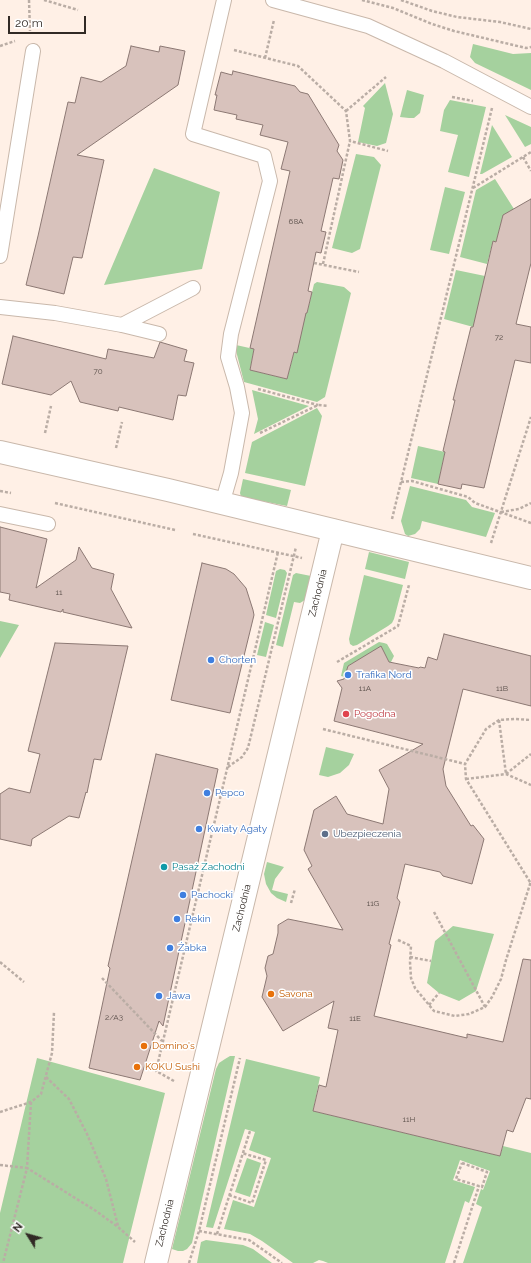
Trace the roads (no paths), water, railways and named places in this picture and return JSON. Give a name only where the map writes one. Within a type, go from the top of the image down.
[{"type":"street","points":[[0,452],[168,490],[531,578]]},
{"type":"street","name":"Zachodnia","points":[[156,1263],[334,530]]},
{"type":"lane","points":[[222,504],[231,473],[242,413],[237,387],[228,357],[230,340],[270,181],[264,156],[193,134],[224,0]]},
{"type":"lane","points":[[273,0],[368,26],[444,61],[531,107]]},
{"type":"lane","points":[[0,256],[33,51]]},
{"type":"lane","points":[[122,325],[193,288]]},
{"type":"lane","points":[[0,307],[55,313],[122,325],[159,334]]},
{"type":"lane","points":[[0,514],[48,524]]},
{"type":"place","name":"Chorten","points":[[211,660]]},
{"type":"place","name":"Trafika Nord","points":[[348,675]]},
{"type":"place","name":"Pogodna","points":[[346,714]]},
{"type":"place","name":"Pepco","points":[[207,793]]},
{"type":"place","name":"Kwiaty Agaty","points":[[199,829]]},
{"type":"place","name":"Ubezpieczenia","points":[[325,834]]},
{"type":"place","name":"Pasaż Zachodni","points":[[164,867]]},
{"type":"place","name":"Pachocki","points":[[183,895]]},
{"type":"place","name":"Rekin","points":[[177,919]]},
{"type":"place","name":"Żabka","points":[[170,948]]},
{"type":"place","name":"Savona","points":[[271,994]]},
{"type":"place","name":"Jawa","points":[[159,996]]},
{"type":"place","name":"Domino's","points":[[144,1046]]},
{"type":"place","name":"KOKU Sushi","points":[[137,1067]]}]
